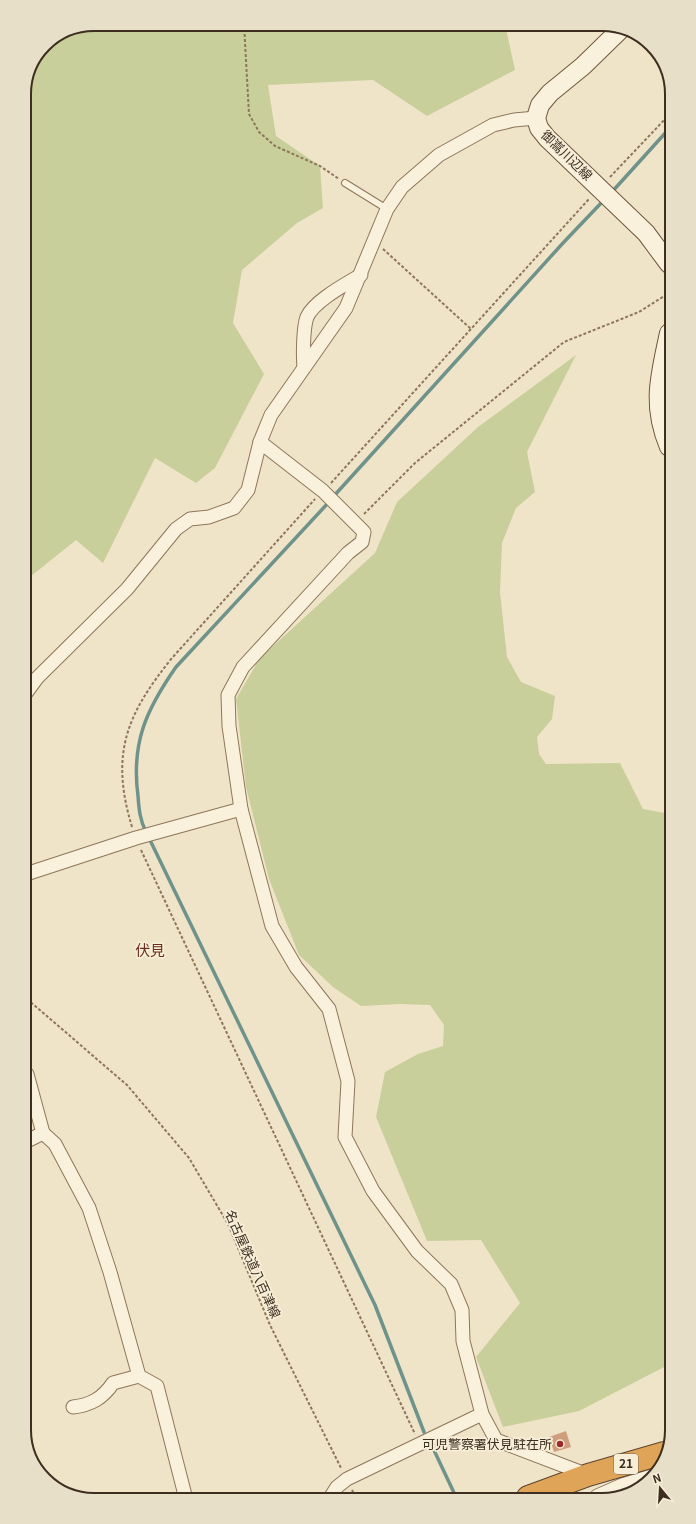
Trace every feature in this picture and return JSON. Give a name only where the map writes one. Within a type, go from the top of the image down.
[{"type":"highway","name":"21","points":[[539,1493],[588,1475],[660,1454]]},
{"type":"main road","name":"御嵩川辺線","points":[[618,33],[583,66],[550,93],[540,105],[536,118],[539,128],[547,138],[646,233],[665,259]]},
{"type":"main road","points":[[665,354],[657,396],[665,426]]},
{"type":"street","points":[[31,686],[37,678],[127,589],[176,529],[190,519],[209,518],[234,508],[248,490],[260,442],[271,415],[346,308],[387,210],[402,187],[439,155],[493,125],[514,120],[536,118]]},
{"type":"street","points":[[304,367],[302,354],[307,317],[324,298],[361,275]]},
{"type":"street","points":[[260,442],[323,491],[356,522],[364,532],[362,542],[348,553],[243,667],[228,695],[229,726],[241,809],[272,926],[296,967],[329,1009],[348,1081],[345,1137],[373,1191],[417,1251],[451,1284],[462,1310],[463,1341],[482,1414],[496,1440],[588,1475]]},
{"type":"street","points":[[31,872],[136,838],[241,809]]},
{"type":"street","points":[[31,1089],[43,1133],[55,1144],[89,1208],[110,1272],[139,1376]]},
{"type":"street","points":[[31,1139],[43,1133]]},
{"type":"street","points":[[74,1407],[88,1405],[106,1393],[113,1383],[139,1376],[157,1386],[184,1493]]},
{"type":"street","points":[[333,1493],[338,1486],[347,1479],[482,1414]]},
{"type":"street","points":[[604,1493],[640,1480]]},
{"type":"lane","points":[[345,183],[387,210]]},
{"type":"path","points":[[244,31],[249,114],[254,126],[275,146],[320,166],[345,183]]},
{"type":"path","points":[[420,1444],[136,838],[124,801],[122,775],[123,746],[133,716],[152,684],[172,658],[471,329],[605,192],[665,120]]},
{"type":"path","points":[[374,242],[471,329]]},
{"type":"path","points":[[356,522],[415,463],[564,342],[639,312],[665,295]]},
{"type":"path","name":"名古屋鉄道八百津線","points":[[31,1002],[127,1085],[189,1158],[228,1224],[270,1326],[354,1493]]},
{"type":"green space","points":[[94,31],[507,31],[515,70],[427,116],[373,80],[268,85],[276,136],[320,166],[323,208],[297,223],[242,270],[233,323],[264,374],[215,468],[196,483],[155,458],[103,563],[76,540],[31,576],[31,90],[33,78],[44,56],[59,42],[70,36],[82,32]]},
{"type":"green space","points":[[576,355],[527,452],[535,492],[516,508],[502,543],[500,592],[507,657],[521,682],[555,696],[552,719],[537,737],[539,754],[546,764],[620,763],[643,809],[665,813],[665,1367],[579,1411],[503,1427],[476,1357],[520,1303],[481,1240],[427,1241],[376,1117],[385,1072],[418,1054],[443,1046],[444,1025],[430,1005],[400,1004],[361,1006],[333,987],[299,955],[269,879],[246,787],[236,699],[260,658],[375,553],[397,502],[478,427]]},
{"type":"building","points":[[566,1431],[571,1447],[554,1452],[549,1437]]},
{"type":"waterway","points":[[611,193],[665,133]]},
{"type":"waterway","points":[[333,497],[563,243],[604,200]]},
{"type":"waterway","points":[[146,832],[139,810],[136,777],[137,760],[143,728],[156,698],[176,667],[329,502]]},
{"type":"waterway","points":[[149,838],[375,1305],[424,1432]]},
{"type":"waterway","points":[[432,1446],[454,1493]]},
{"type":"place","name":"可児警察署伏見駐在所","points":[[560,1444]]},
{"type":"district","name":"伏見","points":[[150,951]]}]
